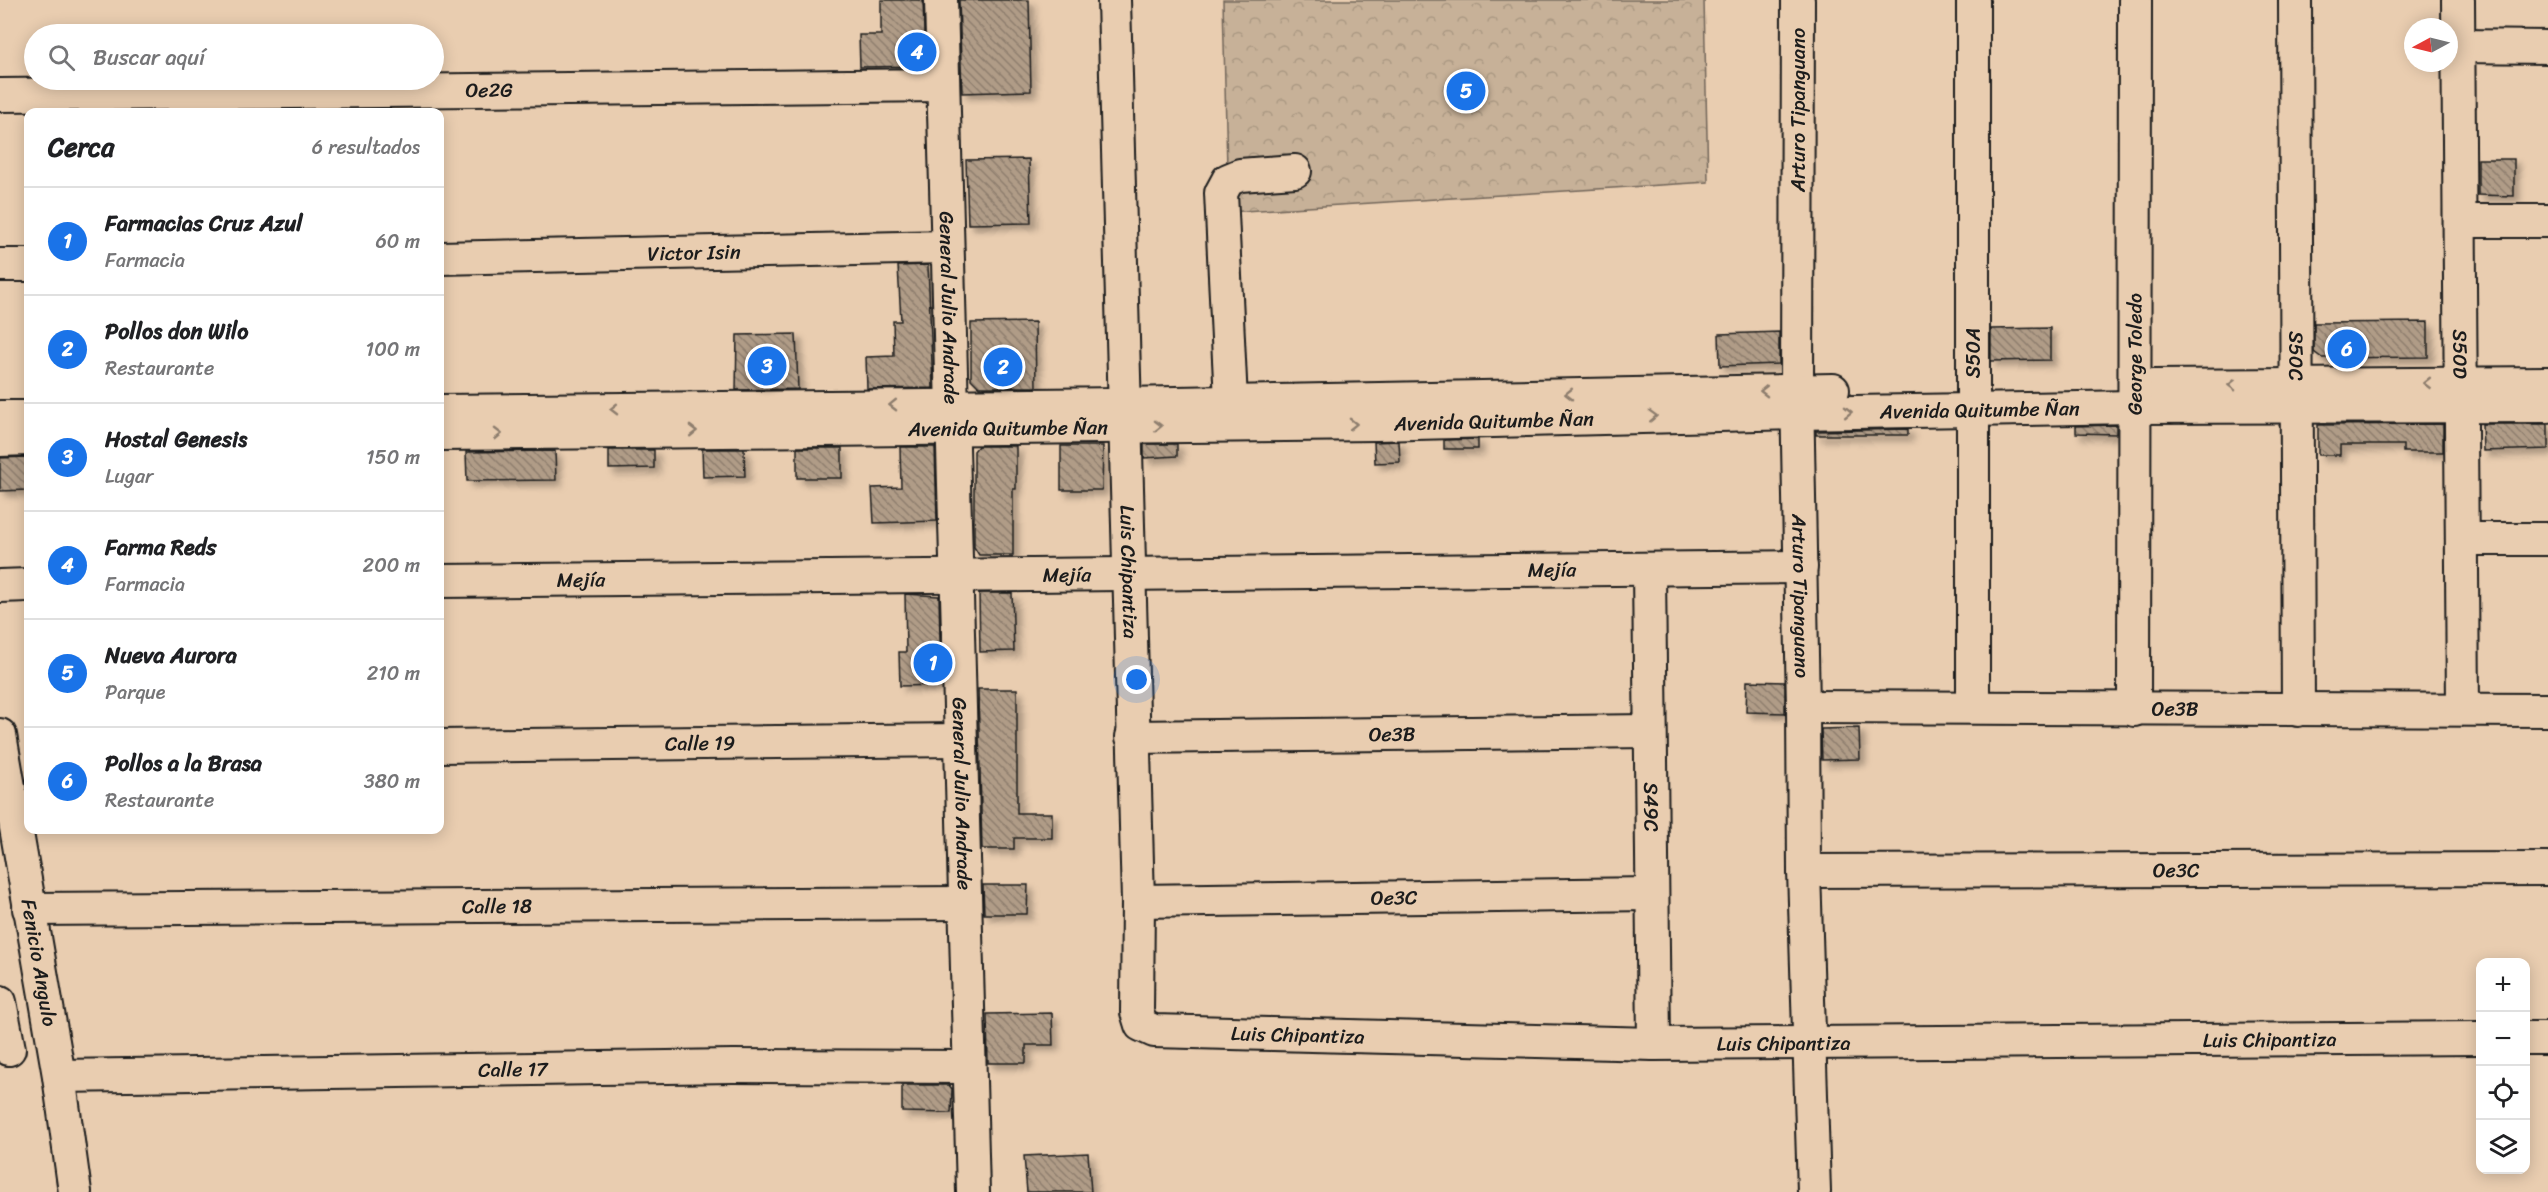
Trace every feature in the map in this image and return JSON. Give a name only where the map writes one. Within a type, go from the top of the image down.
[{"type":"street","name":"General Julio Andrade","points":[[941,0],[957,575],[959,740],[973,1192]]},
{"type":"street","name":"Luis Chipantiza","points":[[1114,0],[1137,900],[1137,1012],[1141,1026],[1154,1030],[1654,1044],[2476,1038]]},
{"type":"street","name":"Arturo Tipanguano","points":[[1798,0],[1797,402],[1804,872],[1814,1192]]},
{"type":"street","name":"S50A","points":[[1973,0],[1973,706]]},
{"type":"street","name":"George Toledo","points":[[2134,0],[2134,710]]},
{"type":"street","name":"S50C","points":[[2295,0],[2298,710]]},
{"type":"street","name":"S50D","points":[[2458,0],[2458,18]]},
{"type":"street","name":"S50D","points":[[2458,46],[2463,709]]},
{"type":"street","points":[[2458,46],[2548,47]]},
{"type":"street","name":"Oe2G","points":[[0,95],[943,85]]},
{"type":"street","points":[[1231,413],[1221,193],[1228,180],[1240,175],[1295,171]]},
{"type":"street","points":[[2461,221],[2548,221]]},
{"type":"street","name":"Victor Isin","points":[[444,258],[947,247]]},
{"type":"street","points":[[0,265],[24,265]]},
{"type":"street","name":"Avenida Quitumbe Ñan","points":[[444,411],[952,416],[1124,415],[1973,399],[2460,394],[2548,383]]},
{"type":"street","name":"Avenida Quitumbe Ñan","points":[[2460,394],[2548,406]]},
{"type":"street","name":"Avenida Quitumbe Ñan","points":[[444,434],[952,416]]},
{"type":"street","points":[[0,417],[24,417]]},
{"type":"street","points":[[0,440],[24,439]]},
{"type":"street","points":[[2462,539],[2548,539]]},
{"type":"street","name":"Mejía","points":[[444,581],[1801,567]]},
{"type":"street","name":"S49C","points":[[1649,570],[1654,1044]]},
{"type":"street","points":[[0,586],[24,585]]},
{"type":"street","name":"Oe3B","points":[[1803,707],[2548,710]]},
{"type":"street","name":"Oe3B","points":[[1132,737],[1650,731]]},
{"type":"street","name":"Calle 19","points":[[444,746],[959,740]]},
{"type":"street","name":"Fenicio Angulo","points":[[10,745],[29,909],[59,1076],[75,1192]]},
{"type":"street","name":"Oe3C","points":[[1804,872],[2548,869]]},
{"type":"street","name":"Oe3C","points":[[1137,900],[1651,894]]},
{"type":"street","name":"Calle 18","points":[[29,909],[964,903]]},
{"type":"street","points":[[0,1002],[9,1049]]},
{"type":"street","points":[[2530,1038],[2548,1038]]},
{"type":"street","name":"Calle 17","points":[[59,1076],[733,1066],[969,1066]]},
{"type":"green space","points":[[1223,0],[1704,0],[1708,182],[1228,212]]},
{"type":"building","points":[[881,0],[923,0],[925,66],[860,67],[859,35],[881,35]]},
{"type":"building","points":[[959,0],[1029,0],[1031,91],[962,93]]},
{"type":"building","points":[[1029,159],[1031,223],[968,224],[966,160]]},
{"type":"building","points":[[2478,159],[2514,159],[2514,196],[2478,195]]},
{"type":"building","points":[[928,265],[933,388],[867,389],[866,357],[894,356],[893,321],[901,321],[898,266]]},
{"type":"building","points":[[1035,322],[1036,387],[979,387],[971,379],[971,323]]},
{"type":"building","points":[[2428,322],[2428,357],[2322,358],[2314,352],[2314,323]]},
{"type":"building","points":[[2050,328],[2050,360],[1991,361],[1991,329]]},
{"type":"building","points":[[1779,332],[1779,364],[1720,366],[1719,334]]},
{"type":"building","points":[[796,334],[798,389],[736,390],[737,335]]},
{"type":"building","points":[[2443,424],[2443,452],[2403,452],[2403,445],[2340,445],[2340,455],[2318,455],[2318,425]]},
{"type":"building","points":[[2482,424],[2548,424],[2548,449],[2483,451]]},
{"type":"building","points":[[2116,425],[2116,434],[2076,433],[2076,426]]},
{"type":"building","points":[[1908,429],[1908,435],[1816,435],[1816,431]]},
{"type":"building","points":[[1478,439],[1478,449],[1444,449],[1444,440]]},
{"type":"building","points":[[1399,441],[1400,462],[1375,463],[1374,442]]},
{"type":"building","points":[[1144,444],[1177,444],[1177,456],[1144,458]]},
{"type":"building","points":[[978,446],[1016,446],[1016,489],[1013,489],[1013,555],[979,555],[974,547],[974,451]]},
{"type":"building","points":[[1061,446],[1103,446],[1102,490],[1061,490]]},
{"type":"building","points":[[900,447],[935,447],[937,521],[874,523],[872,488],[901,487]]},
{"type":"building","points":[[797,448],[842,448],[842,478],[797,478]]},
{"type":"building","points":[[702,449],[744,449],[745,476],[703,477]]},
{"type":"building","points":[[609,450],[654,450],[654,468],[609,469]]},
{"type":"building","points":[[555,451],[556,480],[467,481],[466,452]]},
{"type":"building","points":[[24,457],[24,490],[0,491],[0,458]]},
{"type":"building","points":[[979,593],[1012,593],[1014,651],[980,652]]},
{"type":"building","points":[[905,594],[939,596],[941,685],[900,686],[899,652],[906,652]]},
{"type":"building","points":[[1747,681],[1785,682],[1785,713],[1746,712]]},
{"type":"building","points":[[978,689],[1017,689],[1017,813],[1052,813],[1052,838],[1014,838],[1014,849],[982,849]]},
{"type":"building","points":[[1859,728],[1860,759],[1822,760],[1821,729]]},
{"type":"building","points":[[983,885],[1028,885],[1027,914],[984,914]]},
{"type":"building","points":[[1052,1013],[1053,1045],[1026,1045],[1026,1063],[988,1063],[987,1014]]},
{"type":"building","points":[[902,1085],[949,1085],[952,1089],[951,1113],[902,1112]]},
{"type":"building","points":[[1088,1153],[1091,1192],[1027,1192],[1024,1156]]},
{"type":"place","name":"Farma Reds","points":[[917,52]]},
{"type":"place","name":"Nueva Aurora","points":[[1466,91]]},
{"type":"place","name":"Pollos a la Brasa","points":[[2347,349]]},
{"type":"place","name":"Hostal Genesis","points":[[767,366]]},
{"type":"place","name":"Pollos don Wilo","points":[[1003,367]]},
{"type":"place","name":"Farmacias Cruz Azul","points":[[933,663]]}]
